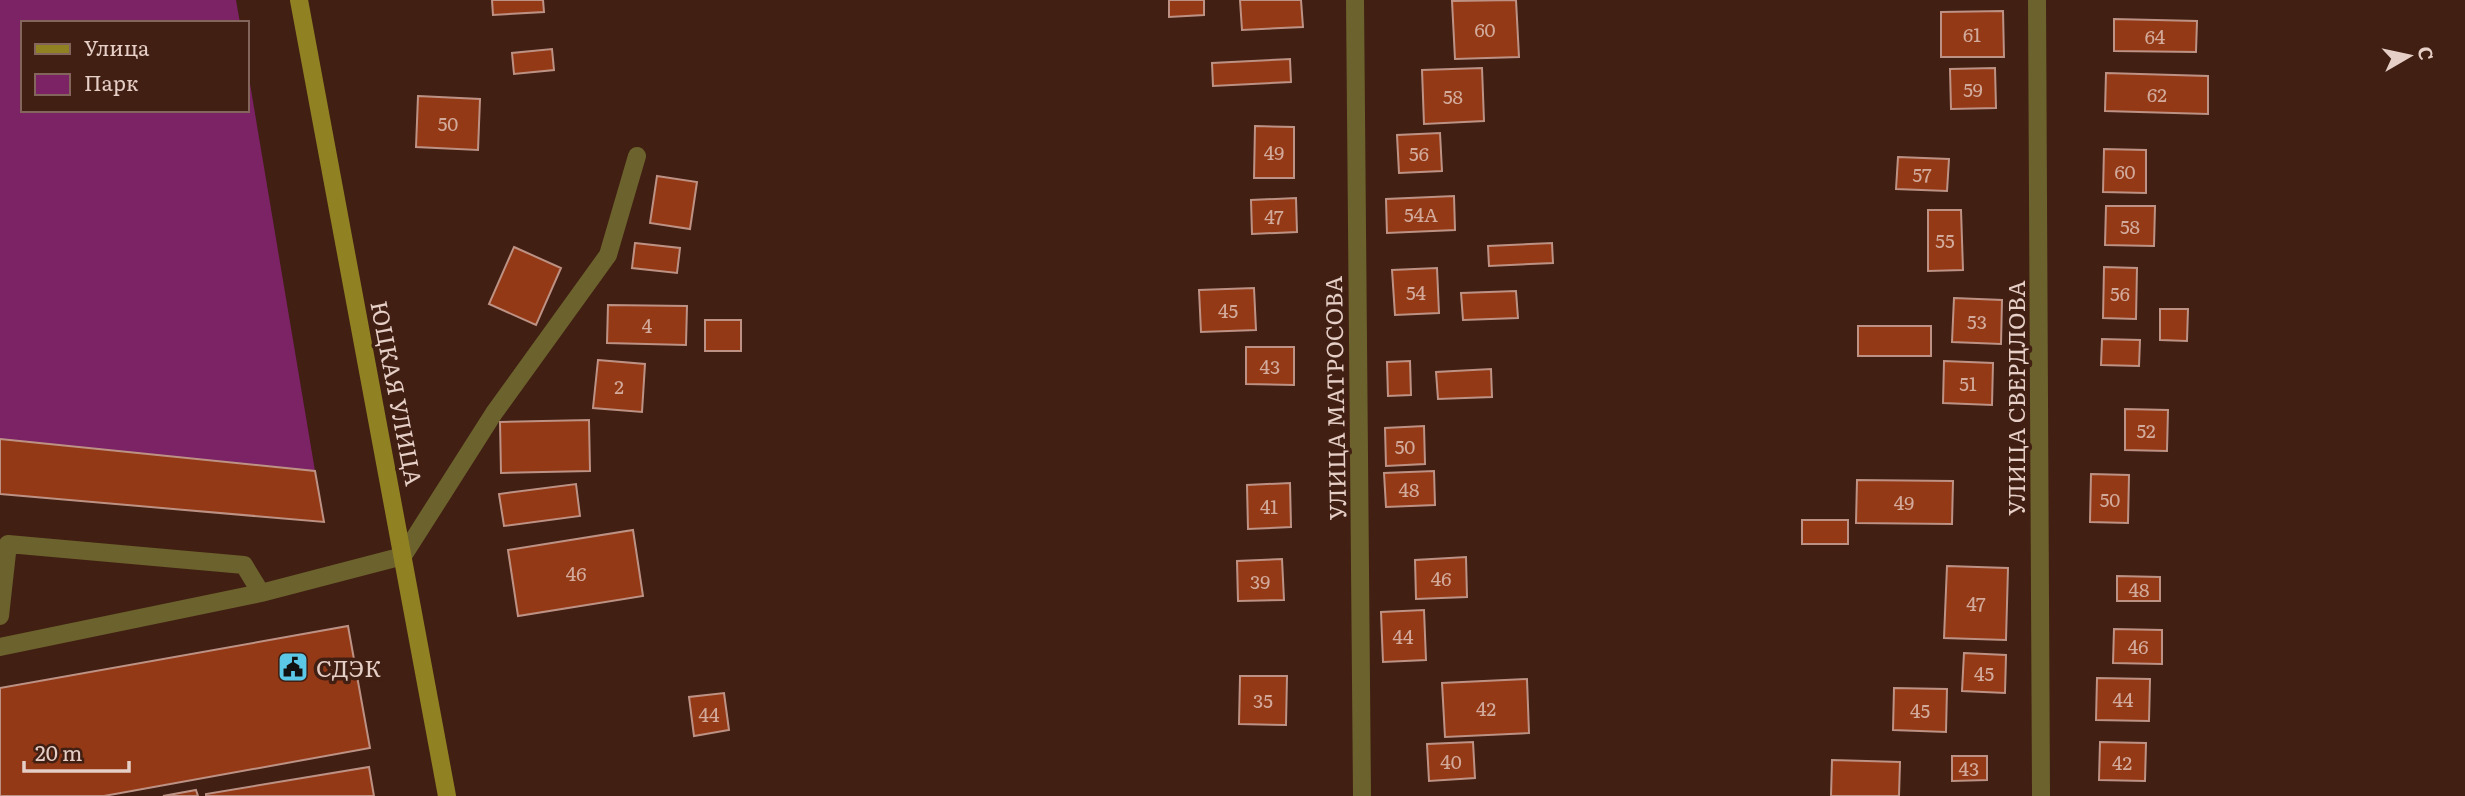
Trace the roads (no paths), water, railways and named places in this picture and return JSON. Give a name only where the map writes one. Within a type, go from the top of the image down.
[{"type":"main road","name":"ЮЦКАЯ УЛИЦА","points":[[299,0],[447,796]]},
{"type":"street","name":"УЛИЦА МАТРОСОВА","points":[[1355,0],[1362,796]]},
{"type":"street","name":"УЛИЦА СВЕРДЛОВА","points":[[2037,0],[2041,796]]},
{"type":"street","points":[[0,647],[261,593],[403,556],[494,413],[608,254],[637,156]]},
{"type":"street","points":[[0,616],[8,544],[244,565],[261,593]]},
{"type":"place","name":"СДЭК","points":[[293,667]]}]
